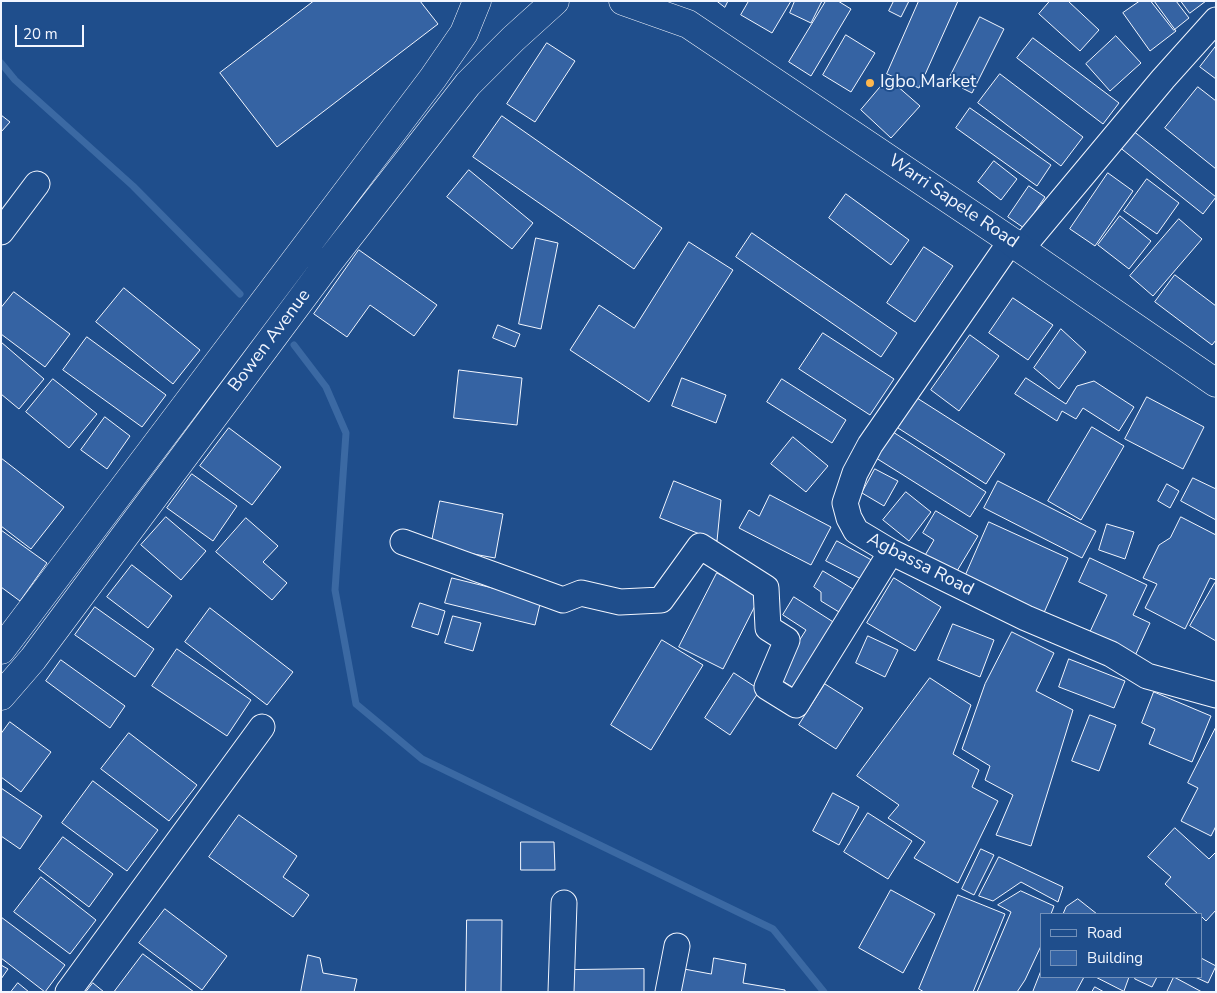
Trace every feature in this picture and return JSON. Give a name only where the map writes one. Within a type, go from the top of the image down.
[{"type":"main road","name":"Bowen Avenue","points":[[1,650],[433,78],[464,33],[477,1]]},
{"type":"main road","name":"Bowen Avenue","points":[[1,696],[33,659],[323,270],[468,84],[556,1]]},
{"type":"main road","name":"Warri Sapele Road","points":[[623,1],[688,24],[1016,245],[1216,383]]},
{"type":"main road","name":"Warri Sapele Road","points":[[668,1],[688,24]]},
{"type":"street","name":"Agbassa Road","points":[[1216,20],[1016,245],[875,437],[855,473],[845,503],[849,518],[856,531],[891,552],[1026,618],[1111,654],[1146,676],[1216,695]]},
{"type":"street","points":[[1,232],[36,184]]},
{"type":"street","points":[[403,542],[563,600],[581,593],[620,602],[661,600],[700,546],[766,588],[768,628],[787,640],[766,687],[796,705],[891,552]]},
{"type":"street","points":[[68,992],[262,727]]},
{"type":"street","points":[[561,992],[564,903]]},
{"type":"street","points":[[668,992],[677,946]]},
{"type":"building","points":[[314,1],[420,1],[438,24],[277,147],[220,73]]},
{"type":"building","points":[[717,1],[728,1],[725,7]]},
{"type":"building","points":[[749,1],[791,1],[772,33],[741,15]]},
{"type":"building","points":[[795,1],[822,1],[811,23],[790,13]]},
{"type":"building","points":[[826,1],[838,1],[851,9],[811,76],[789,62]]},
{"type":"building","points":[[894,1],[909,1],[901,17],[889,11]]},
{"type":"building","points":[[919,1],[958,1],[919,88],[887,74]]},
{"type":"building","points":[[1050,1],[1068,1],[1099,30],[1080,51],[1039,14]]},
{"type":"building","points":[[1140,1],[1154,1],[1176,31],[1150,51],[1123,13]]},
{"type":"building","points":[[1151,1],[1176,1],[1189,18],[1174,30]]},
{"type":"building","points":[[1181,1],[1206,1],[1190,13]]},
{"type":"building","points":[[980,17],[1004,29],[972,93],[948,81]]},
{"type":"building","points":[[846,35],[875,53],[851,92],[823,75]]},
{"type":"building","points":[[1116,36],[1141,63],[1110,91],[1086,64]]},
{"type":"building","points":[[1033,38],[1119,103],[1103,124],[1017,58]]},
{"type":"building","points":[[547,43],[575,61],[535,122],[507,104]]},
{"type":"building","points":[[1216,46],[1216,79],[1200,67]]},
{"type":"building","points":[[1000,74],[1083,137],[1061,166],[978,103]]},
{"type":"building","points":[[888,78],[920,106],[891,138],[861,110]]},
{"type":"building","points":[[1198,87],[1216,101],[1216,169],[1165,128]]},
{"type":"building","points":[[970,108],[1051,165],[1037,186],[956,128]]},
{"type":"building","points":[[1,115],[10,122],[1,132]]},
{"type":"building","points":[[502,116],[662,228],[634,269],[473,157]]},
{"type":"building","points":[[1132,130],[1216,197],[1203,214],[1118,146]]},
{"type":"building","points":[[994,161],[1017,179],[1001,200],[978,182]]},
{"type":"building","points":[[469,170],[533,223],[512,249],[447,197]]},
{"type":"building","points":[[1108,173],[1133,191],[1095,246],[1070,229]]},
{"type":"building","points":[[1147,179],[1179,203],[1157,234],[1124,211]]},
{"type":"building","points":[[1029,186],[1045,197],[1024,228],[1008,217]]},
{"type":"building","points":[[846,194],[909,240],[891,265],[829,218]]},
{"type":"building","points":[[1120,216],[1151,241],[1129,269],[1098,245]]},
{"type":"building","points":[[1179,219],[1202,239],[1153,296],[1130,276]]},
{"type":"building","points":[[752,233],[897,333],[881,357],[736,257]]},
{"type":"building","points":[[536,238],[558,243],[541,329],[519,324]]},
{"type":"building","points":[[689,242],[733,270],[649,402],[570,350],[599,305],[634,328]]},
{"type":"building","points":[[924,247],[953,266],[915,322],[887,303]]},
{"type":"building","points":[[359,250],[437,305],[414,336],[370,305],[347,337],[314,314]]},
{"type":"building","points":[[1175,275],[1216,306],[1216,340],[1212,345],[1155,302]]},
{"type":"building","points":[[124,288],[200,350],[173,384],[96,322]]},
{"type":"building","points":[[14,292],[70,334],[45,367],[1,334],[1,308]]},
{"type":"building","points":[[1013,298],[1053,325],[1028,360],[989,333]]},
{"type":"building","points":[[498,325],[520,334],[515,347],[493,338]]},
{"type":"building","points":[[1061,329],[1086,352],[1059,389],[1034,368]]},
{"type":"building","points":[[823,333],[894,379],[870,415],[799,369]]},
{"type":"building","points":[[970,335],[999,356],[959,411],[931,390]]},
{"type":"building","points":[[87,337],[166,395],[142,427],[63,370]]},
{"type":"building","points":[[1,342],[44,379],[19,409],[1,394]]},
{"type":"building","points":[[459,370],[522,378],[517,425],[454,418]]},
{"type":"building","points":[[682,378],[726,395],[716,423],[672,406]]},
{"type":"building","points":[[1026,378],[1066,404],[1077,386],[1094,381],[1134,407],[1119,431],[1083,408],[1076,419],[1062,411],[1057,421],[1015,394]]},
{"type":"building","points":[[53,379],[97,414],[69,448],[26,412]]},
{"type":"building","points":[[782,379],[846,420],[832,443],[767,402]]},
{"type":"building","points":[[1147,397],[1204,427],[1183,469],[1125,439]]},
{"type":"building","points":[[917,398],[1005,454],[986,484],[898,428]]},
{"type":"building","points":[[105,417],[130,436],[107,469],[81,450]]},
{"type":"building","points":[[1092,427],[1124,446],[1081,520],[1048,501]]},
{"type":"building","points":[[229,428],[281,467],[252,505],[200,466]]},
{"type":"building","points":[[893,432],[986,492],[970,517],[876,458]]},
{"type":"building","points":[[793,437],[828,466],[806,492],[771,464]]},
{"type":"building","points":[[1,458],[64,507],[31,549],[1,526]]},
{"type":"building","points":[[875,469],[898,481],[884,506],[862,493]]},
{"type":"building","points":[[192,474],[237,506],[213,541],[167,508]]},
{"type":"building","points":[[1193,478],[1216,489],[1216,520],[1181,501]]},
{"type":"building","points":[[674,481],[721,500],[717,541],[660,518]]},
{"type":"building","points":[[998,481],[1096,531],[1082,558],[984,508]]},
{"type":"building","points":[[1167,484],[1179,491],[1170,508],[1158,501]]},
{"type":"building","points":[[906,492],[931,512],[909,541],[883,520]]},
{"type":"building","points":[[770,495],[831,527],[811,565],[739,528],[749,510],[759,516]]},
{"type":"building","points":[[440,501],[503,514],[495,558],[431,546]]},
{"type":"building","points":[[936,511],[978,536],[954,576],[924,557],[934,540],[923,533]]},
{"type":"building","points":[[166,517],[206,551],[181,580],[141,545]]},
{"type":"building","points":[[1181,517],[1216,535],[1216,580],[1210,578],[1185,629],[1145,608],[1157,584],[1143,578],[1159,545],[1170,538]]},
{"type":"building","points":[[246,518],[278,546],[263,562],[287,583],[272,600],[216,552]]},
{"type":"building","points":[[989,522],[1068,558],[1043,615],[964,579]]},
{"type":"building","points":[[1107,524],[1134,532],[1125,559],[1099,550]]},
{"type":"building","points":[[1,530],[47,563],[20,601],[1,587]]},
{"type":"building","points":[[837,541],[877,563],[867,582],[826,561]]},
{"type":"building","points":[[1090,558],[1147,585],[1133,615],[1150,623],[1134,658],[1088,636],[1107,595],[1079,582]]},
{"type":"building","points":[[132,565],[172,596],[148,628],[107,597]]},
{"type":"building","points":[[823,571],[858,592],[844,615],[821,601],[821,592],[814,587]]},
{"type":"building","points":[[717,573],[760,596],[723,669],[679,647]]},
{"type":"building","points":[[452,578],[541,600],[535,625],[445,603]]},
{"type":"building","points":[[894,578],[941,607],[915,651],[867,623]]},
{"type":"building","points":[[1216,584],[1216,641],[1190,626]]},
{"type":"building","points":[[794,597],[838,625],[797,690],[776,677],[806,630],[783,615]]},
{"type":"building","points":[[420,603],[445,611],[438,635],[412,627]]},
{"type":"building","points":[[95,607],[154,649],[135,677],[75,635]]},
{"type":"building","points":[[210,608],[293,672],[267,705],[185,642]]},
{"type":"building","points":[[453,616],[481,623],[473,651],[445,643]]},
{"type":"building","points":[[953,624],[994,640],[980,677],[938,660]]},
{"type":"building","points":[[1012,632],[1054,653],[1036,691],[1073,710],[1031,846],[996,835],[1013,795],[985,780],[990,766],[962,749],[985,684]]},
{"type":"building","points":[[868,636],[898,650],[885,677],[856,663]]},
{"type":"building","points":[[662,640],[703,665],[651,750],[611,725]]},
{"type":"building","points":[[177,649],[251,700],[227,736],[152,686]]},
{"type":"building","points":[[1069,659],[1125,681],[1114,708],[1059,687]]},
{"type":"building","points":[[61,660],[125,706],[110,728],[46,681]]},
{"type":"building","points":[[734,673],[760,690],[730,735],[705,718]]},
{"type":"building","points":[[930,678],[971,705],[953,754],[979,770],[972,787],[998,801],[958,883],[914,858],[925,842],[888,818],[899,805],[857,776]]},
{"type":"building","points":[[825,684],[863,708],[836,749],[799,725]]},
{"type":"building","points":[[1154,692],[1211,716],[1192,762],[1149,744],[1155,729],[1142,723]]},
{"type":"building","points":[[1090,715],[1116,725],[1099,771],[1072,761]]},
{"type":"building","points":[[10,722],[51,752],[21,792],[1,777],[1,734]]},
{"type":"building","points":[[1216,727],[1216,826],[1211,836],[1181,821],[1198,788],[1188,783]]},
{"type":"building","points":[[129,733],[197,785],[169,821],[101,769]]},
{"type":"building","points":[[93,781],[158,830],[127,871],[62,823]]},
{"type":"building","points":[[1,788],[42,816],[20,849],[1,836]]},
{"type":"building","points":[[833,793],[859,807],[839,845],[813,831]]},
{"type":"building","points":[[868,813],[912,841],[888,879],[844,852]]},
{"type":"building","points":[[239,815],[297,856],[283,877],[309,895],[293,917],[209,857]]},
{"type":"building","points":[[1175,828],[1209,859],[1216,852],[1216,910],[1206,921],[1202,917],[1202,913],[1197,913],[1165,884],[1171,877],[1148,857]]},
{"type":"building","points":[[63,837],[113,874],[89,907],[39,869]]},
{"type":"building","points":[[521,842],[554,842],[555,870],[521,870]]},
{"type":"building","points":[[981,849],[994,855],[974,895],[962,889]]},
{"type":"building","points":[[999,857],[1063,887],[1058,902],[1021,882],[993,901],[979,896]]},
{"type":"building","points":[[41,877],[96,920],[70,954],[14,912]]},
{"type":"building","points":[[891,890],[935,914],[903,973],[859,948]]},
{"type":"building","points":[[1021,891],[1054,906],[1051,913],[1040,913],[1040,948],[1025,980],[1017,992],[977,992],[1011,912],[998,905]]},
{"type":"building","points":[[958,895],[1005,914],[973,992],[924,992],[919,989]]},
{"type":"building","points":[[1078,899],[1096,913],[1063,913],[1066,907]]},
{"type":"building","points":[[165,909],[227,956],[202,990],[139,943]]},
{"type":"building","points":[[1,917],[65,965],[45,992],[1,958]]},
{"type":"building","points":[[467,920],[502,920],[501,992],[466,992]]},
{"type":"building","points":[[143,954],[194,992],[115,991]]},
{"type":"building","points":[[308,955],[320,958],[323,973],[357,979],[354,992],[301,992]]},
{"type":"building","points":[[714,958],[746,964],[743,983],[785,990],[785,992],[680,992],[684,969],[711,974]]},
{"type":"building","points":[[1202,959],[1216,966],[1208,983],[1197,978],[1202,978]]},
{"type":"building","points":[[1,965],[8,969],[1,979]]},
{"type":"building","points":[[644,969],[644,992],[571,992],[571,970]]},
{"type":"building","points":[[1040,974],[1040,978],[1083,978],[1076,992],[1033,992]]},
{"type":"building","points":[[1098,978],[1129,978],[1124,991]]},
{"type":"building","points":[[1136,978],[1156,978],[1152,987]]},
{"type":"building","points":[[1174,978],[1176,978],[1202,992],[1167,992]]},
{"type":"building","points":[[18,983],[29,992],[11,992]]},
{"type":"building","points":[[93,983],[104,992],[86,992]]},
{"type":"building","points":[[1095,987],[1104,992],[1092,992]]},
{"type":"waterway","points":[[1,63],[15,80],[133,186],[240,294]]},
{"type":"waterway","points":[[294,345],[326,387],[346,433],[335,590],[356,704],[422,759],[773,929],[824,992]]},
{"type":"place","name":"Igbo Market","points":[[870,83]]}]
